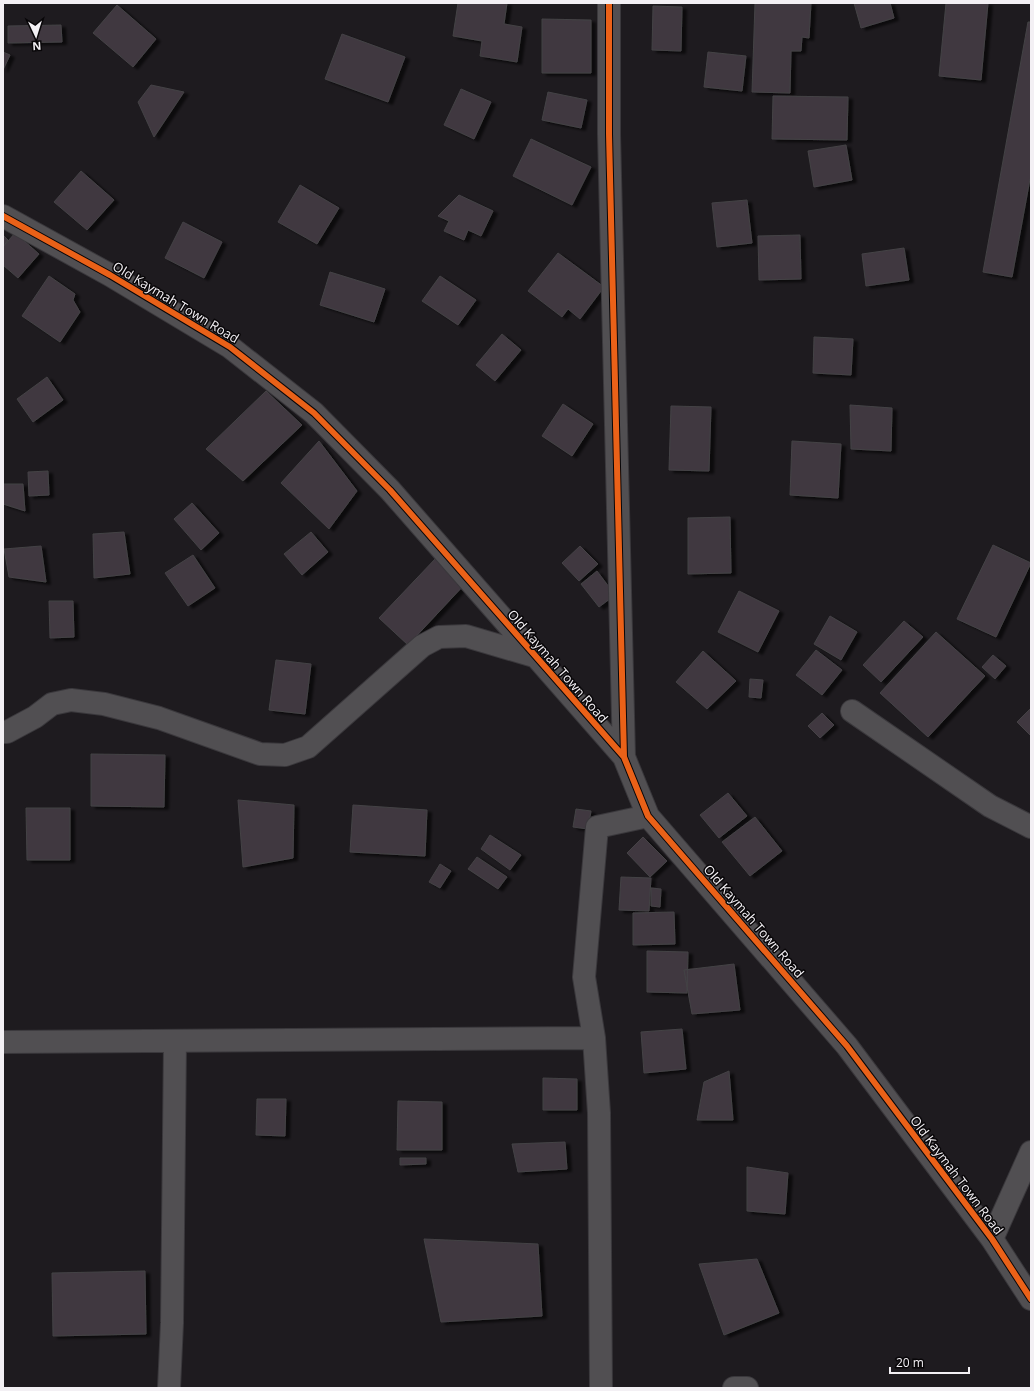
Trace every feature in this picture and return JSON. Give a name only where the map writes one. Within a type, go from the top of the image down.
[{"type":"street","points":[[609,3],[609,134],[624,757]]},
{"type":"street","name":"Old Kaymah Town Road","points":[[3,216],[110,275],[230,347],[314,414],[390,490],[624,757],[648,816],[846,1046],[992,1239],[1031,1299]]},
{"type":"street","points":[[3,732],[7,732],[35,717],[52,704],[71,700],[104,704],[159,718],[260,754],[285,755],[308,747],[422,646],[439,636],[466,636],[534,656]]},
{"type":"street","points":[[852,711],[990,806],[1031,827]]},
{"type":"street","points":[[600,1388],[599,1113],[594,1038],[584,977],[597,827],[648,816]]},
{"type":"street","points":[[3,1042],[594,1038]]},
{"type":"street","points":[[169,1388],[172,1323],[175,1041]]},
{"type":"street","points":[[992,1239],[1031,1152]]},
{"type":"street","points":[[734,1388],[746,1388]]},
{"type":"building","points":[[458,3],[507,3],[504,24],[522,27],[517,62],[480,56],[482,41],[453,36]]},
{"type":"building","points":[[755,3],[811,3],[809,38],[802,37],[801,51],[791,51],[790,93],[752,92]]},
{"type":"building","points":[[854,3],[890,3],[894,18],[861,28]]},
{"type":"building","points":[[946,3],[988,3],[981,80],[939,76]]},
{"type":"building","points":[[117,5],[156,39],[133,67],[93,33]]},
{"type":"building","points":[[653,6],[682,7],[681,51],[652,50]]},
{"type":"building","points":[[542,19],[591,20],[591,73],[542,73]]},
{"type":"building","points":[[1028,22],[1031,22],[1031,179],[1012,277],[983,272]]},
{"type":"building","points":[[61,25],[62,42],[8,43],[8,26]]},
{"type":"building","points":[[342,34],[405,57],[388,102],[325,79]]},
{"type":"building","points":[[3,52],[10,55],[3,70]]},
{"type":"building","points":[[708,52],[746,56],[742,91],[704,87]]},
{"type":"building","points":[[151,85],[184,92],[154,137],[138,102]]},
{"type":"building","points":[[461,89],[491,102],[474,139],[444,125]]},
{"type":"building","points":[[548,92],[587,100],[581,128],[542,120]]},
{"type":"building","points":[[773,96],[848,97],[847,140],[772,139]]},
{"type":"building","points":[[531,139],[591,167],[572,205],[513,176]]},
{"type":"building","points":[[846,145],[852,180],[814,187],[808,151]]},
{"type":"building","points":[[81,171],[114,200],[87,230],[54,202]]},
{"type":"building","points":[[300,185],[339,208],[317,244],[278,222]]},
{"type":"building","points":[[459,195],[493,211],[481,236],[468,230],[464,240],[444,231],[449,221],[438,216]]},
{"type":"building","points":[[747,200],[752,243],[717,247],[712,203]]},
{"type":"building","points":[[183,222],[222,242],[204,278],[165,258]]},
{"type":"building","points":[[15,233],[39,254],[18,278],[3,265],[3,247]]},
{"type":"building","points":[[3,235],[8,240],[3,247]]},
{"type":"building","points":[[800,235],[801,279],[759,280],[758,236]]},
{"type":"building","points":[[904,248],[909,280],[866,286],[862,254]]},
{"type":"building","points":[[558,253],[604,287],[580,319],[568,309],[562,317],[528,291]]},
{"type":"building","points":[[330,272],[385,289],[374,322],[320,305]]},
{"type":"building","points":[[49,276],[75,294],[73,300],[80,312],[60,342],[22,316]]},
{"type":"building","points":[[440,276],[476,300],[458,325],[422,301]]},
{"type":"building","points":[[502,334],[521,350],[495,381],[476,365]]},
{"type":"building","points":[[814,337],[853,339],[851,375],[813,373]]},
{"type":"building","points":[[47,377],[63,400],[33,422],[17,399]]},
{"type":"building","points":[[266,391],[302,425],[243,481],[206,449]]},
{"type":"building","points":[[563,404],[593,424],[572,456],[542,436]]},
{"type":"building","points":[[850,405],[892,408],[891,451],[851,449]]},
{"type":"building","points":[[671,406],[711,407],[709,471],[669,470]]},
{"type":"building","points":[[319,441],[357,491],[329,529],[281,483]]},
{"type":"building","points":[[792,441],[841,444],[838,498],[790,495]]},
{"type":"building","points":[[48,471],[49,495],[29,496],[28,472]]},
{"type":"building","points":[[3,484],[23,484],[25,511],[3,504]]},
{"type":"building","points":[[192,503],[219,533],[201,550],[174,519]]},
{"type":"building","points":[[730,517],[731,573],[688,574],[688,518]]},
{"type":"building","points":[[124,532],[130,574],[94,578],[93,534]]},
{"type":"building","points":[[311,532],[328,552],[302,575],[284,554]]},
{"type":"building","points":[[993,545],[1031,563],[996,637],[957,619]]},
{"type":"building","points":[[41,546],[46,582],[9,577],[4,549]]},
{"type":"building","points":[[580,546],[598,564],[579,581],[562,563]]},
{"type":"building","points":[[193,555],[215,588],[188,606],[165,573]]},
{"type":"building","points":[[436,558],[465,584],[408,645],[379,618]]},
{"type":"building","points":[[597,571],[615,595],[599,607],[581,584]]},
{"type":"building","points":[[739,591],[779,611],[758,652],[718,632]]},
{"type":"building","points":[[49,601],[73,601],[74,637],[50,638]]},
{"type":"building","points":[[830,616],[857,632],[841,660],[814,644]]},
{"type":"building","points":[[904,621],[923,637],[881,682],[863,665]]},
{"type":"building","points":[[936,632],[985,676],[928,737],[880,693]]},
{"type":"building","points":[[816,650],[842,670],[822,695],[796,675]]},
{"type":"building","points":[[703,651],[736,681],[707,709],[676,682]]},
{"type":"building","points":[[993,655],[1006,666],[995,679],[982,667]]},
{"type":"building","points":[[276,660],[311,664],[305,714],[269,710]]},
{"type":"building","points":[[750,679],[763,680],[761,698],[749,697]]},
{"type":"building","points":[[1031,708],[1031,736],[1017,722]]},
{"type":"building","points":[[822,713],[834,725],[820,738],[808,726]]},
{"type":"building","points":[[91,754],[165,755],[164,807],[91,806]]},
{"type":"building","points":[[728,793],[747,816],[719,838],[700,815]]},
{"type":"building","points":[[238,800],[294,805],[293,858],[243,867]]},
{"type":"building","points":[[353,805],[427,810],[425,856],[350,852]]},
{"type":"building","points":[[26,808],[70,808],[70,860],[27,860]]},
{"type":"building","points":[[576,809],[591,811],[588,829],[573,827]]},
{"type":"building","points":[[755,817],[782,851],[750,876],[722,842]]},
{"type":"building","points":[[490,835],[521,855],[510,870],[481,849]]},
{"type":"building","points":[[643,837],[667,861],[650,877],[627,853]]},
{"type":"building","points":[[477,857],[507,877],[498,889],[468,869]]},
{"type":"building","points":[[440,864],[451,871],[440,888],[429,882]]},
{"type":"building","points":[[621,877],[651,878],[649,911],[619,910]]},
{"type":"building","points":[[651,888],[661,889],[660,907],[651,906]]},
{"type":"building","points":[[674,912],[675,944],[633,945],[633,913]]},
{"type":"building","points":[[647,951],[688,952],[687,993],[647,992]]},
{"type":"building","points":[[734,964],[740,1010],[692,1014],[684,970]]},
{"type":"building","points":[[682,1029],[686,1069],[644,1073],[641,1032]]},
{"type":"building","points":[[729,1071],[733,1120],[697,1120],[704,1082]]},
{"type":"building","points":[[543,1078],[577,1079],[577,1110],[543,1110]]},
{"type":"building","points":[[257,1099],[286,1099],[285,1136],[256,1135]]},
{"type":"building","points":[[398,1101],[442,1102],[442,1150],[397,1150]]},
{"type":"building","points":[[565,1142],[567,1169],[518,1172],[512,1144]]},
{"type":"building","points":[[400,1158],[426,1158],[426,1164],[400,1165]]},
{"type":"building","points":[[747,1167],[788,1173],[785,1214],[747,1211]]},
{"type":"building","points":[[424,1239],[538,1244],[542,1316],[441,1322]]},
{"type":"building","points":[[757,1259],[779,1313],[724,1335],[699,1264]]},
{"type":"building","points":[[145,1271],[146,1334],[53,1336],[52,1273]]},
{"type":"cycle path","points":[[609,3],[609,134],[624,757]]},
{"type":"cycle path","points":[[3,216],[110,275],[230,347],[314,413],[390,490],[624,757],[648,816],[847,1046],[992,1239],[1031,1299]]}]
